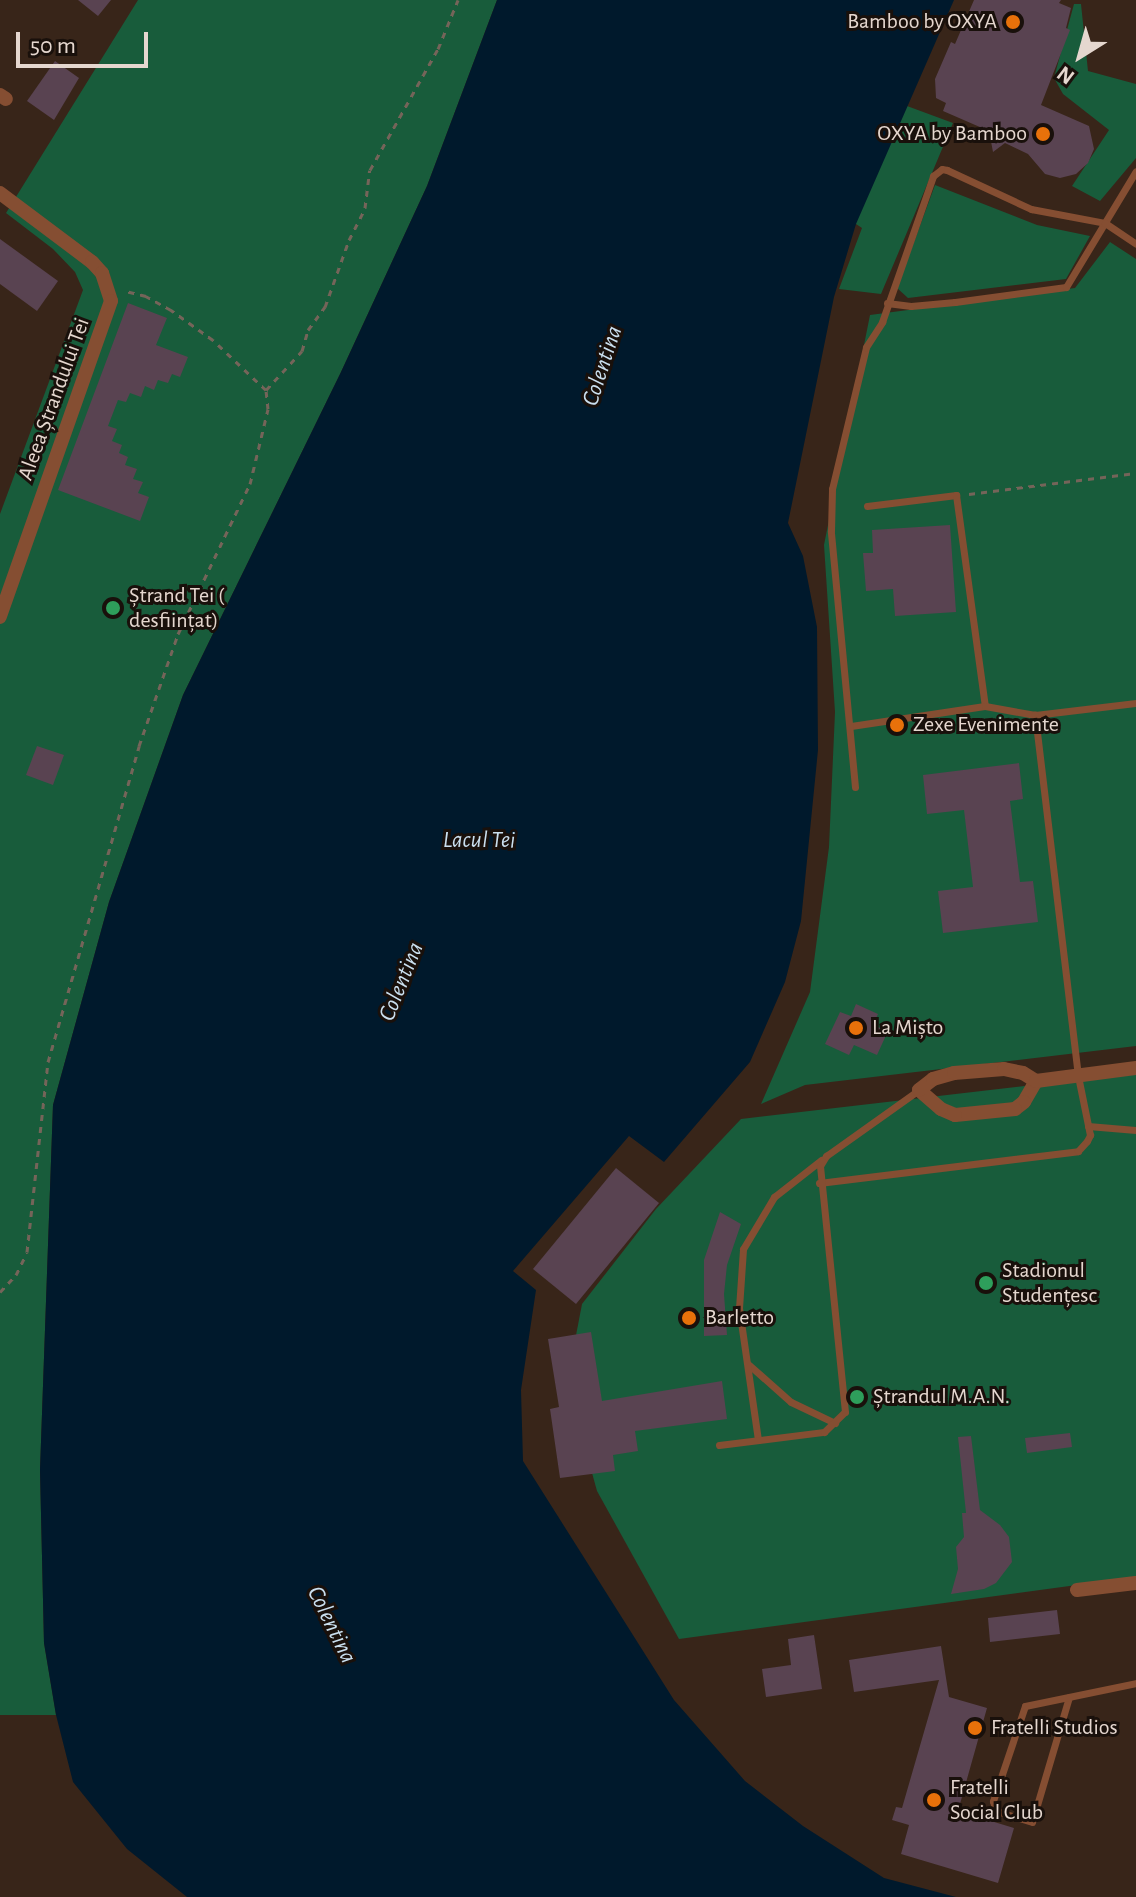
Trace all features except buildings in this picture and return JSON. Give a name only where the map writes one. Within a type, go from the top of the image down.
[{"type":"street","points":[[0,193],[92,262],[108,287]]},
{"type":"street","name":"Aleea Ștrandului Tei","points":[[0,617],[108,315],[108,287]]},
{"type":"street","points":[[1036,1081],[1024,1102],[1015,1109],[955,1115],[941,1109],[919,1090],[933,1079],[943,1076],[1004,1069],[1023,1073],[1036,1081],[1136,1068]]},
{"type":"street","points":[[1077,1590],[1136,1583]]},
{"type":"lane","points":[[855,787],[830,509],[841,445],[866,347],[882,322],[933,176],[942,169],[1031,209],[1105,223],[1136,244]]},
{"type":"lane","points":[[887,303],[911,306],[1066,287],[1136,171]]},
{"type":"lane","points":[[867,506],[956,495],[985,706]]},
{"type":"lane","points":[[851,726],[985,706],[1035,715],[1136,703]]},
{"type":"lane","points":[[819,1183],[1078,1151],[1087,1141],[1088,1126],[1078,1076],[1035,715]]},
{"type":"lane","points":[[758,1440],[739,1308],[743,1249],[774,1197],[919,1090]]},
{"type":"lane","points":[[1088,1126],[1136,1130]]},
{"type":"lane","points":[[719,1445],[824,1432],[845,1412],[819,1183],[820,1166],[826,1156]]},
{"type":"lane","points":[[747,1362],[791,1402],[835,1423]]},
{"type":"lane","points":[[1069,1697],[1032,1822],[996,1811],[993,1801],[1022,1708],[1028,1704],[1136,1683]]},
{"type":"path","points":[[266,390],[302,351],[308,330],[325,307],[349,240],[365,208],[370,170],[438,49],[458,0]]},
{"type":"path","points":[[0,1292],[16,1275],[27,1252],[32,1230],[46,1077],[57,1021],[164,671],[250,484],[268,409],[266,390],[213,340],[146,296],[108,287]]},
{"type":"path","points":[[956,495],[1136,473]]},
{"type":"green space","name":"Ștrand Tei ( desființat)","points":[[138,0],[497,0],[427,186],[341,372],[183,695],[109,902],[53,1105],[40,1470],[44,1643],[56,1715],[0,1715],[0,514],[83,290],[75,272],[53,249],[6,213]]},
{"type":"green space","points":[[1074,4],[1081,4],[1088,71],[1136,84],[1136,158],[1100,201],[1072,186],[1109,130],[1063,94],[1054,78]]},
{"type":"green space","points":[[907,106],[953,123],[881,294],[839,289],[862,228],[853,222]]},
{"type":"green space","points":[[935,185],[1037,225],[1090,236],[1066,279],[908,298],[897,288]]},
{"type":"green space","points":[[1110,242],[1136,259],[1136,1046],[805,1085],[761,1104],[810,992],[829,847],[835,712],[824,545],[870,315],[1075,288]]},
{"type":"green space","name":"Ștrandul M.A.N.","points":[[1136,1073],[1136,1577],[679,1639],[597,1491],[584,1444],[573,1351],[582,1304],[656,1209],[741,1119]]},
{"type":"water","name":"Lacul Tei","points":[[497,0],[954,0],[856,224],[834,297],[788,523],[803,556],[817,627],[818,750],[801,921],[785,982],[750,1062],[664,1162],[629,1136],[513,1271],[536,1290],[521,1390],[523,1461],[674,1700],[745,1781],[803,1826],[884,1878],[956,1897],[187,1897],[127,1849],[73,1782],[56,1715],[44,1643],[40,1470],[53,1105],[109,902],[183,695],[341,372],[427,186]]},
{"type":"place","name":"Bamboo by OXYA","points":[[1013,22]]},
{"type":"place","name":"OXYA by Bamboo","points":[[1043,134]]},
{"type":"place","name":"Ștrand Tei ( desființat)","points":[[113,608]]},
{"type":"place","name":"Zexe Evenimente","points":[[897,725]]},
{"type":"place","name":"La Mișto","points":[[856,1028]]},
{"type":"place","name":"Stadionul Studențesc","points":[[986,1283]]},
{"type":"place","name":"Barletto","points":[[689,1318]]},
{"type":"place","name":"Ștrandul M.A.N.","points":[[857,1397]]},
{"type":"place","name":"Fratelli Studios","points":[[975,1728]]},
{"type":"place","name":"Fratelli Social Club","points":[[934,1800]]},
{"type":"water label","name":"Colentina","points":[[603,366]]},
{"type":"water label","name":"Colentina","points":[[402,982]]},
{"type":"water label","name":"Colentina","points":[[331,1625]]}]
